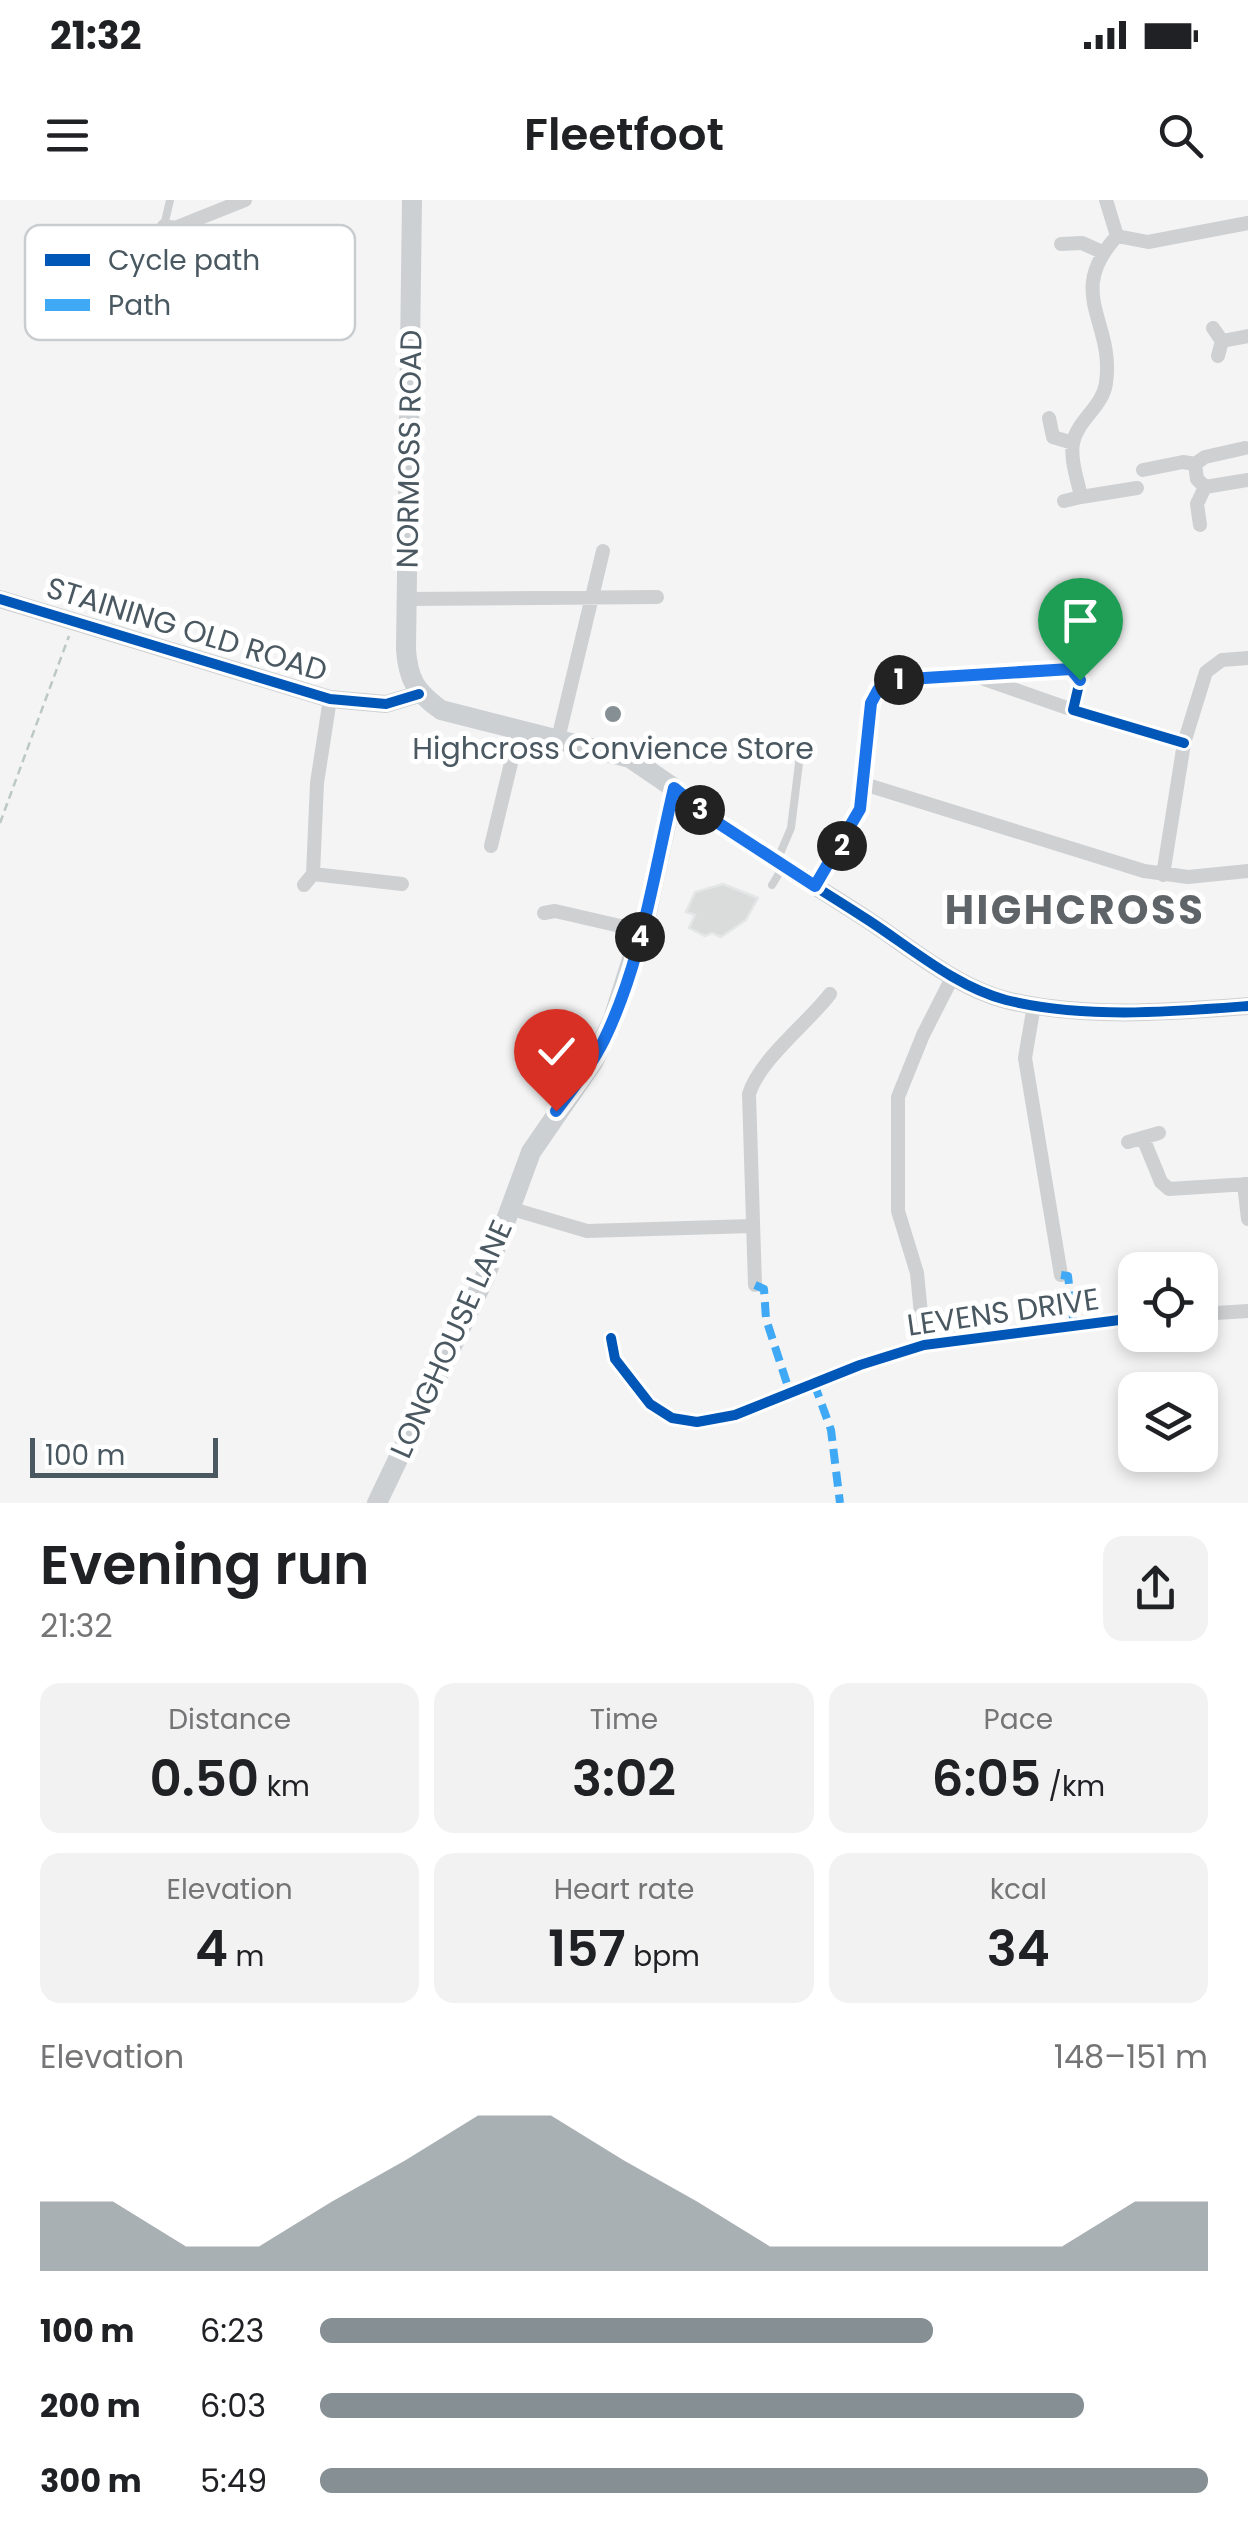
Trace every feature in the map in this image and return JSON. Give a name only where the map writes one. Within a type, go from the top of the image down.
[{"type":"main road","name":"NORMOSS ROAD","points":[[412,200],[406,599],[407,664],[419,694]]},
{"type":"main road","points":[[419,694],[441,710],[630,758],[674,788]]},
{"type":"main road","name":"LONGHOUSE LANE","points":[[377,1503],[478,1292],[530,1152],[604,1039],[650,920],[674,788]]},
{"type":"street","points":[[182,225],[244,200]]},
{"type":"street","points":[[1106,200],[1117,236]]},
{"type":"street","points":[[1117,236],[1143,242],[1248,223]]},
{"type":"street","points":[[1081,497],[1073,443],[1099,401],[1106,381],[1091,280],[1102,252],[1117,236]]},
{"type":"street","points":[[1061,244],[1082,243],[1102,252]]},
{"type":"street","points":[[1218,342],[1248,336]]},
{"type":"street","points":[[1049,418],[1052,437],[1073,443]]},
{"type":"street","points":[[1143,470],[1183,462],[1195,464],[1205,457],[1244,448]]},
{"type":"street","points":[[1195,464],[1197,479],[1206,487]]},
{"type":"street","points":[[1206,487],[1248,480]]},
{"type":"street","points":[[1200,524],[1197,504],[1206,487]]},
{"type":"street","points":[[1064,500],[1137,488]]},
{"type":"street","points":[[558,739],[603,551]]},
{"type":"street","points":[[406,599],[657,597]]},
{"type":"street","name":"STAINING OLD ROAD","points":[[0,599],[330,699],[386,704],[419,694]]},
{"type":"street","points":[[1163,874],[1184,743],[1206,672],[1222,660],[1248,658]]},
{"type":"street","points":[[815,886],[852,828],[864,784],[871,703],[878,690],[892,680],[1071,669],[1080,680],[1073,710]]},
{"type":"street","points":[[980,677],[1184,743]]},
{"type":"street","points":[[330,699],[316,783],[308,880],[402,884]]},
{"type":"street","points":[[491,846],[519,730]]},
{"type":"street","points":[[864,784],[1163,874],[1248,872]]},
{"type":"street","points":[[674,788],[779,865],[954,976],[992,995],[1034,1004],[1170,1012],[1248,1006]]},
{"type":"street","points":[[544,914],[555,911],[650,920]]},
{"type":"street","points":[[924,1346],[917,1273],[898,1211],[898,1097],[954,976]]},
{"type":"street","points":[[755,1286],[751,1087],[830,994]]},
{"type":"street","points":[[1034,1004],[1025,1058],[1061,1275]]},
{"type":"street","points":[[1159,1133],[1136,1140],[1160,1182],[1170,1189],[1246,1184],[1248,1219]]},
{"type":"street","points":[[509,1208],[587,1231],[752,1226]]},
{"type":"street","points":[[1218,1313],[1248,1311]]},
{"type":"street","name":"LEVENS DRIVE","points":[[610,1338],[615,1359],[650,1404],[683,1422],[735,1415],[860,1365],[924,1346],[1118,1320]]},
{"type":"lane","points":[[164,225],[170,200]]},
{"type":"lane","points":[[772,885],[791,828],[801,746]]},
{"type":"path","points":[[0,823],[74,620]]},
{"type":"building","points":[[723,884],[758,898],[746,920],[721,937],[712,933],[705,936],[689,928],[695,915],[686,912],[695,892]]},
{"type":"marked path","points":[[1061,1275],[1068,1276],[1074,1326]]},
{"type":"marked path","points":[[755,1285],[764,1289],[766,1319],[790,1393]]},
{"type":"marked path","points":[[814,1383],[831,1430],[840,1503]]},
{"type":"cycle path","points":[[0,599],[330,699],[386,704],[419,694]]},
{"type":"cycle path","points":[[815,886],[860,809],[871,703],[878,690],[892,680],[1071,669],[1080,680],[1073,710],[1184,743]]},
{"type":"cycle path","points":[[674,788],[720,824],[934,966],[987,994],[1036,1006],[1096,1012],[1248,1006]]},
{"type":"cycle path","points":[[611,1338],[615,1359],[650,1404],[672,1418],[697,1422],[735,1415],[860,1365],[924,1345],[1118,1320]]},
{"type":"place","name":"Highcross Convience Store","points":[[613,714]]},
{"type":"district","name":"HIGHCROSS","points":[[1075,910]]},
{"type":"route","points":[[556,1111],[592,1062],[613,1019],[647,912],[674,788],[712,819],[815,886],[860,809],[871,703],[878,690],[892,680],[1071,669],[1080,680]]}]
